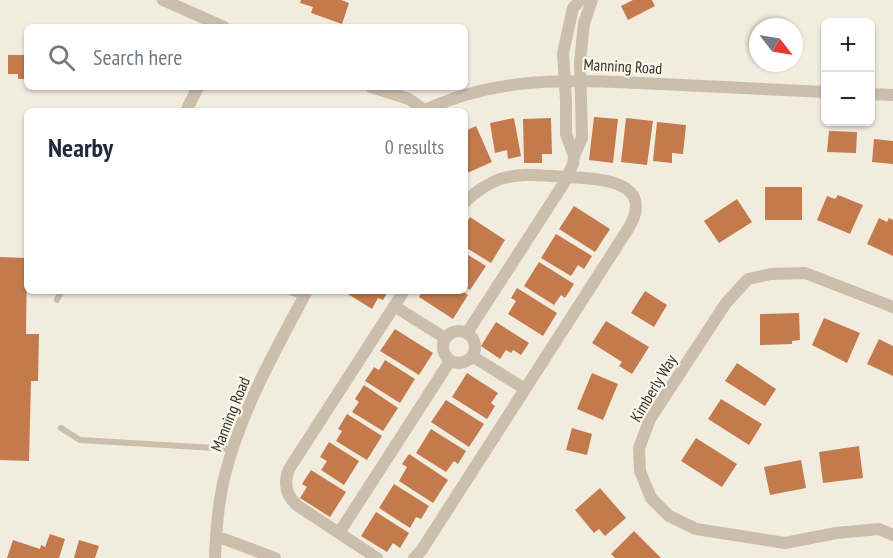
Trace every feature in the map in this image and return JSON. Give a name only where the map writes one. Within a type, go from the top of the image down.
[{"type":"street","points":[[162,0],[217,24]]},
{"type":"street","points":[[574,156],[566,134],[563,67],[564,44],[573,8],[580,0]]},
{"type":"street","points":[[467,333],[568,177],[573,164],[582,138],[580,80],[583,30],[592,0]]},
{"type":"street","name":"Manning Road","points":[[432,108],[490,87],[565,80],[821,92]]},
{"type":"street","points":[[188,108],[196,90]]},
{"type":"street","points":[[380,90],[409,99],[420,108]]},
{"type":"street","points":[[875,94],[893,95]]},
{"type":"street","points":[[414,558],[421,551],[634,217],[634,199],[624,186],[600,178],[529,175],[507,178],[488,185],[468,200]]},
{"type":"street","name":"Kimberly Way","points":[[893,307],[805,273],[771,274],[748,279],[726,303],[650,419],[639,448],[640,471],[651,498],[669,516],[696,529],[785,543],[836,533],[879,529],[893,535]]},
{"type":"street","name":"Manning Road","points":[[215,558],[222,489],[233,449],[249,405],[306,294]]},
{"type":"street","points":[[377,558],[294,503],[286,491],[286,477],[402,294]]},
{"type":"street","points":[[394,306],[445,338]]},
{"type":"street","points":[[458,330],[467,333],[474,340],[472,356],[460,364],[450,361],[442,348],[445,338],[458,330]]},
{"type":"street","points":[[472,356],[525,389]]},
{"type":"street","points":[[339,533],[450,361]]},
{"type":"street","points":[[216,536],[274,558]]},
{"type":"lane","points":[[57,300],[60,294]]},
{"type":"lane","points":[[61,428],[80,440],[233,449]]},
{"type":"building","points":[[301,0],[341,0],[349,3],[342,24],[311,13],[313,7],[300,3]]},
{"type":"building","points":[[633,0],[652,0],[655,6],[628,20],[621,6]]},
{"type":"building","points":[[8,55],[24,55],[24,79],[18,79],[18,74],[8,74]]},
{"type":"building","points":[[594,117],[618,119],[613,163],[589,160]]},
{"type":"building","points":[[514,118],[521,156],[508,159],[507,150],[495,153],[490,123]]},
{"type":"building","points":[[551,118],[552,154],[542,154],[542,163],[524,163],[523,119]]},
{"type":"building","points":[[626,118],[653,121],[647,165],[621,162]]},
{"type":"building","points":[[657,122],[686,125],[683,154],[672,153],[672,163],[653,161]]},
{"type":"building","points":[[476,126],[492,162],[468,173],[468,130]]},
{"type":"building","points":[[829,131],[857,132],[856,153],[827,152]]},
{"type":"building","points":[[874,139],[893,141],[893,164],[872,162]]},
{"type":"building","points":[[765,187],[802,187],[802,220],[765,220]]},
{"type":"building","points":[[838,195],[863,205],[850,234],[817,220],[827,196],[835,199]]},
{"type":"building","points":[[737,199],[752,222],[719,243],[704,221]]},
{"type":"building","points":[[574,206],[610,229],[595,252],[559,229]]},
{"type":"building","points":[[470,217],[505,240],[491,263],[468,249]]},
{"type":"building","points":[[879,218],[887,222],[889,218],[893,220],[893,256],[867,244]]},
{"type":"building","points":[[556,234],[592,256],[584,269],[578,265],[571,276],[541,258]]},
{"type":"building","points":[[468,255],[486,266],[470,290],[468,289]]},
{"type":"building","points":[[0,257],[24,258],[26,334],[39,334],[38,381],[31,381],[29,461],[0,460]]},
{"type":"building","points":[[539,262],[574,284],[565,298],[561,295],[554,305],[524,286]]},
{"type":"building","points":[[517,288],[557,313],[543,336],[508,314],[516,301],[511,298]]},
{"type":"building","points":[[645,291],[667,305],[654,327],[631,313]]},
{"type":"building","points":[[348,294],[386,294],[383,300],[378,298],[372,309]]},
{"type":"building","points":[[420,294],[468,295],[453,319],[419,297]]},
{"type":"building","points":[[799,313],[800,340],[792,341],[792,344],[760,345],[760,314]]},
{"type":"building","points":[[824,318],[860,333],[847,363],[812,345]]},
{"type":"building","points":[[606,321],[649,347],[632,374],[619,366],[622,362],[592,343]]},
{"type":"building","points":[[496,322],[529,343],[521,355],[513,350],[511,353],[506,350],[500,359],[481,346]]},
{"type":"building","points":[[395,329],[433,353],[419,375],[380,351]]},
{"type":"building","points":[[879,339],[893,346],[893,376],[867,364]]},
{"type":"building","points":[[385,360],[415,379],[400,403],[365,381],[374,367],[379,370]]},
{"type":"building","points":[[737,363],[776,389],[765,406],[725,381]]},
{"type":"building","points":[[467,373],[498,393],[491,403],[495,406],[487,419],[452,397]]},
{"type":"building","points":[[592,373],[618,384],[603,420],[577,409]]},
{"type":"building","points":[[364,385],[398,408],[383,431],[352,412],[359,402],[355,399]]},
{"type":"building","points":[[721,399],[762,424],[749,445],[708,419]]},
{"type":"building","points":[[446,400],[484,424],[469,447],[431,422]]},
{"type":"building","points":[[347,414],[382,436],[367,460],[336,441],[342,431],[338,429]]},
{"type":"building","points":[[572,428],[592,434],[587,455],[566,450]]},
{"type":"building","points":[[431,429],[466,451],[458,464],[454,461],[446,472],[416,453]]},
{"type":"building","points":[[696,438],[737,464],[722,487],[681,461]]},
{"type":"building","points":[[329,442],[359,461],[344,485],[321,470],[327,461],[320,457]]},
{"type":"building","points":[[859,446],[863,478],[823,483],[819,452]]},
{"type":"building","points":[[409,454],[448,480],[433,503],[399,481],[407,467],[402,464]]},
{"type":"building","points":[[801,460],[806,488],[770,495],[764,467]]},
{"type":"building","points":[[311,470],[346,492],[330,517],[300,498],[307,487],[302,484]]},
{"type":"building","points":[[394,484],[429,506],[421,519],[416,517],[410,528],[379,508]]},
{"type":"building","points":[[600,488],[626,518],[605,536],[599,529],[594,533],[575,510]]},
{"type":"building","points":[[376,512],[409,533],[400,548],[393,543],[387,552],[361,536]]},
{"type":"building","points":[[634,531],[661,558],[615,558],[611,554]]},
{"type":"building","points":[[50,534],[65,539],[59,558],[7,558],[13,540],[40,549],[41,545],[45,547]]},
{"type":"building","points":[[79,540],[99,546],[95,558],[74,558]]}]
